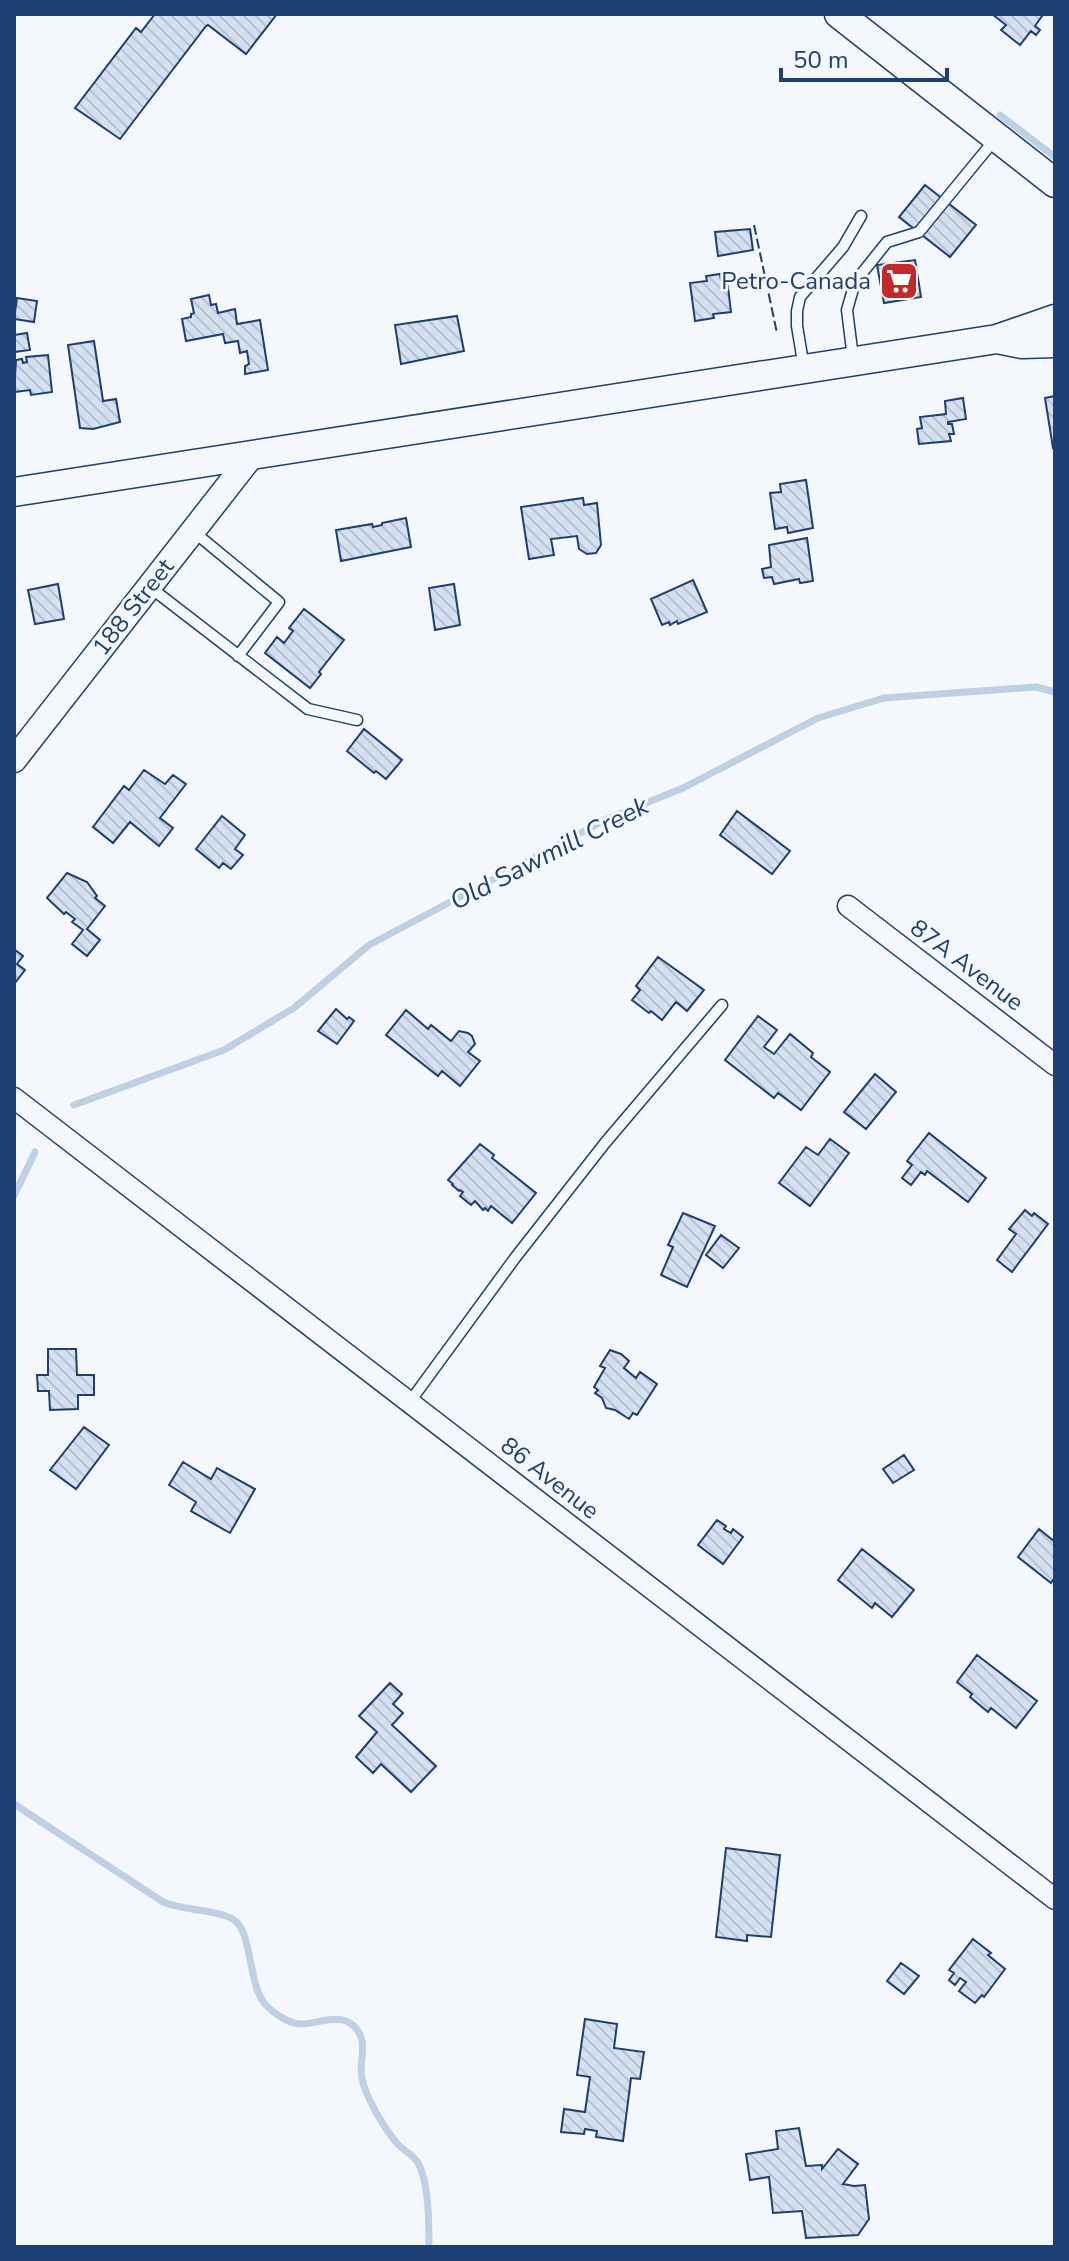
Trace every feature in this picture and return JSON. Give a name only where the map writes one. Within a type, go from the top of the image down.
[{"type":"main road","points":[[839,14],[1055,183]]},
{"type":"main road","points":[[14,492],[853,360],[997,339],[1022,344],[1054,324]]},
{"type":"street","name":"188 Street","points":[[14,760],[253,454]]},
{"type":"street","name":"87A Avenue","points":[[848,906],[1055,1065]]},
{"type":"street","name":"86 Avenue","points":[[14,1098],[1055,1899]]},
{"type":"lane","points":[[853,360],[847,310],[855,282],[887,242],[919,232],[996,138]]},
{"type":"lane","points":[[804,368],[797,326],[800,297],[843,247],[861,216]]},
{"type":"lane","points":[[192,531],[279,602],[238,656]]},
{"type":"lane","points":[[149,587],[308,709],[357,720]]},
{"type":"lane","points":[[409,1403],[515,1258],[605,1143],[722,1005]]},
{"type":"building","points":[[155,14],[277,14],[246,54],[206,26],[120,139],[75,108],[136,28],[141,32]]},
{"type":"building","points":[[992,14],[1039,14],[1042,16],[1035,26],[1040,30],[1036,35],[1031,31],[1020,45],[1001,30],[1006,25]]},
{"type":"building","name":"Petro-Canada","points":[[925,185],[976,225],[950,257],[899,217]]},
{"type":"building","points":[[750,229],[753,250],[718,256],[715,232]]},
{"type":"building","name":"Petro-Canada","points":[[915,260],[921,297],[884,303],[877,265]]},
{"type":"building","points":[[720,274],[721,280],[727,279],[731,312],[713,314],[714,318],[695,321],[690,283],[707,281],[706,276]]},
{"type":"building","points":[[209,295],[211,305],[216,304],[218,313],[235,309],[237,324],[260,320],[268,370],[245,374],[245,366],[249,364],[247,351],[240,353],[238,341],[225,343],[223,334],[186,341],[182,319],[194,313],[191,299]]},
{"type":"building","points":[[17,298],[37,301],[34,322],[14,319]]},
{"type":"building","points":[[457,316],[464,351],[401,364],[395,325]]},
{"type":"building","points":[[27,333],[30,350],[14,352],[14,335]]},
{"type":"building","points":[[94,341],[103,401],[116,399],[120,422],[93,429],[80,428],[68,345]]},
{"type":"building","points":[[48,355],[52,392],[31,395],[30,390],[14,392],[16,360],[22,359],[23,363],[27,362],[26,357]]},
{"type":"building","points":[[1055,396],[1055,447],[1053,448],[1045,398]]},
{"type":"building","points":[[963,398],[966,419],[948,422],[952,424],[954,434],[949,434],[951,441],[919,444],[917,429],[922,428],[920,417],[946,414],[945,401]]},
{"type":"building","points":[[806,480],[813,528],[788,533],[787,527],[775,529],[770,493],[781,492],[780,484]]},
{"type":"building","points":[[583,498],[584,505],[597,503],[601,545],[596,553],[587,554],[579,549],[577,536],[551,539],[554,555],[529,559],[521,507]]},
{"type":"building","points":[[406,518],[411,547],[341,561],[336,530],[372,524],[373,527]]},
{"type":"building","points":[[807,538],[813,581],[800,583],[799,579],[774,584],[772,577],[764,578],[762,569],[771,567],[769,545]]},
{"type":"building","points":[[693,580],[707,612],[678,624],[677,621],[662,625],[651,599]]},
{"type":"building","points":[[58,584],[64,619],[35,624],[28,590]]},
{"type":"building","points":[[454,584],[460,625],[435,630],[429,588]]},
{"type":"building","points":[[304,609],[344,640],[310,688],[265,653],[277,637],[284,643],[293,631],[289,628]]},
{"type":"building","points":[[364,729],[402,760],[386,779],[347,751]]},
{"type":"building","points":[[144,770],[165,784],[173,775],[186,784],[160,818],[173,828],[159,846],[130,822],[113,843],[93,827],[124,786],[129,790]]},
{"type":"building","points":[[737,811],[790,851],[772,874],[720,835]]},
{"type":"building","points":[[222,816],[245,835],[235,849],[243,855],[231,869],[223,863],[219,868],[196,849]]},
{"type":"building","points":[[67,873],[87,882],[97,896],[95,898],[105,906],[87,929],[100,940],[87,956],[72,944],[83,930],[72,922],[75,919],[66,912],[64,914],[47,898]]},
{"type":"building","points":[[14,949],[23,956],[17,964],[25,970],[14,984]]},
{"type":"building","points":[[658,957],[704,990],[687,1011],[676,1002],[662,1020],[632,1000],[640,990],[636,986]]},
{"type":"building","points":[[336,1009],[354,1021],[337,1044],[318,1031]]},
{"type":"building","points":[[406,1010],[428,1029],[431,1025],[451,1041],[459,1031],[472,1036],[475,1044],[468,1052],[480,1061],[460,1086],[442,1071],[438,1076],[386,1035]]},
{"type":"building","points":[[758,1016],[777,1030],[764,1047],[774,1054],[790,1034],[830,1072],[801,1110],[778,1093],[774,1098],[725,1060]]},
{"type":"building","points":[[875,1074],[896,1092],[866,1129],[844,1112]]},
{"type":"building","points":[[929,1133],[986,1178],[968,1202],[927,1171],[925,1175],[921,1172],[911,1185],[902,1178],[912,1165],[907,1161]]},
{"type":"building","points":[[830,1139],[849,1153],[810,1206],[779,1183],[806,1147],[818,1155]]},
{"type":"building","points":[[480,1144],[494,1155],[492,1158],[536,1193],[512,1223],[491,1206],[488,1211],[475,1201],[471,1205],[460,1196],[463,1192],[448,1180]]},
{"type":"building","points":[[1025,1210],[1048,1224],[1012,1272],[997,1260],[1016,1234],[1009,1229]]},
{"type":"building","points":[[683,1213],[715,1226],[687,1287],[661,1275],[673,1247],[668,1245]]},
{"type":"building","points":[[721,1235],[739,1248],[723,1268],[706,1255]]},
{"type":"building","points":[[48,1349],[76,1349],[77,1375],[94,1375],[94,1395],[78,1395],[78,1409],[50,1410],[49,1391],[38,1391],[37,1375],[48,1375]]},
{"type":"building","points":[[610,1350],[629,1361],[624,1368],[636,1378],[640,1372],[657,1384],[637,1415],[633,1413],[629,1419],[606,1408],[602,1398],[595,1393],[598,1390],[594,1387],[605,1368],[600,1366]]},
{"type":"building","points":[[84,1427],[109,1445],[76,1489],[50,1470]]},
{"type":"building","points":[[904,1455],[914,1470],[893,1483],[883,1469]]},
{"type":"building","points":[[183,1462],[211,1479],[217,1468],[255,1489],[230,1533],[191,1511],[196,1502],[169,1485]]},
{"type":"building","points":[[717,1520],[726,1526],[724,1529],[731,1533],[733,1529],[743,1537],[723,1564],[698,1545]]},
{"type":"building","points":[[1039,1529],[1055,1542],[1055,1577],[1051,1583],[1018,1557]]},
{"type":"building","points":[[862,1549],[914,1590],[892,1617],[875,1603],[872,1608],[838,1580]]},
{"type":"building","points":[[977,1655],[1037,1701],[1016,1728],[991,1708],[988,1712],[957,1682]]},
{"type":"building","points":[[390,1683],[402,1694],[393,1704],[403,1713],[392,1725],[436,1766],[411,1792],[381,1764],[373,1773],[356,1757],[377,1732],[359,1716]]},
{"type":"building","points":[[726,1848],[780,1855],[771,1937],[747,1935],[747,1941],[716,1937]]},
{"type":"building","points":[[973,1939],[1005,1969],[984,1997],[982,1995],[975,2003],[959,1991],[966,1982],[960,1978],[955,1985],[949,1980],[954,1973],[949,1970]]},
{"type":"building","points":[[901,1963],[919,1976],[904,1994],[887,1981]]},
{"type":"building","points":[[585,2019],[617,2024],[614,2048],[644,2052],[640,2079],[631,2078],[623,2141],[596,2137],[597,2131],[585,2129],[584,2134],[561,2132],[564,2109],[585,2112],[590,2077],[577,2075]]},
{"type":"building","points":[[799,2128],[806,2166],[822,2165],[822,2169],[838,2149],[858,2164],[843,2184],[865,2185],[869,2219],[858,2235],[806,2238],[802,2211],[773,2213],[769,2177],[750,2180],[746,2154],[778,2149],[776,2131]]},
{"type":"waterway","points":[[1000,115],[1055,157]]},
{"type":"waterway","name":"Old Sawmill Creek","points":[[74,1105],[224,1050],[294,1008],[369,945],[609,818],[683,788],[818,718],[884,698],[1036,687],[1055,692]]},
{"type":"waterway","name":"Old Sawmill Creek","points":[[14,1196],[35,1152]]},
{"type":"waterway","points":[[14,1804],[163,1902],[234,1920],[244,1935],[260,1995],[265,2004],[286,2020],[308,2024],[335,2019],[354,2026],[363,2045],[361,2071],[371,2102],[391,2136],[416,2160],[422,2171],[428,2204],[429,2247]]},
{"type":"fence","points":[[754,225],[777,333]]},
{"type":"place","name":"Petro-Canada","points":[[899,281]]}]
